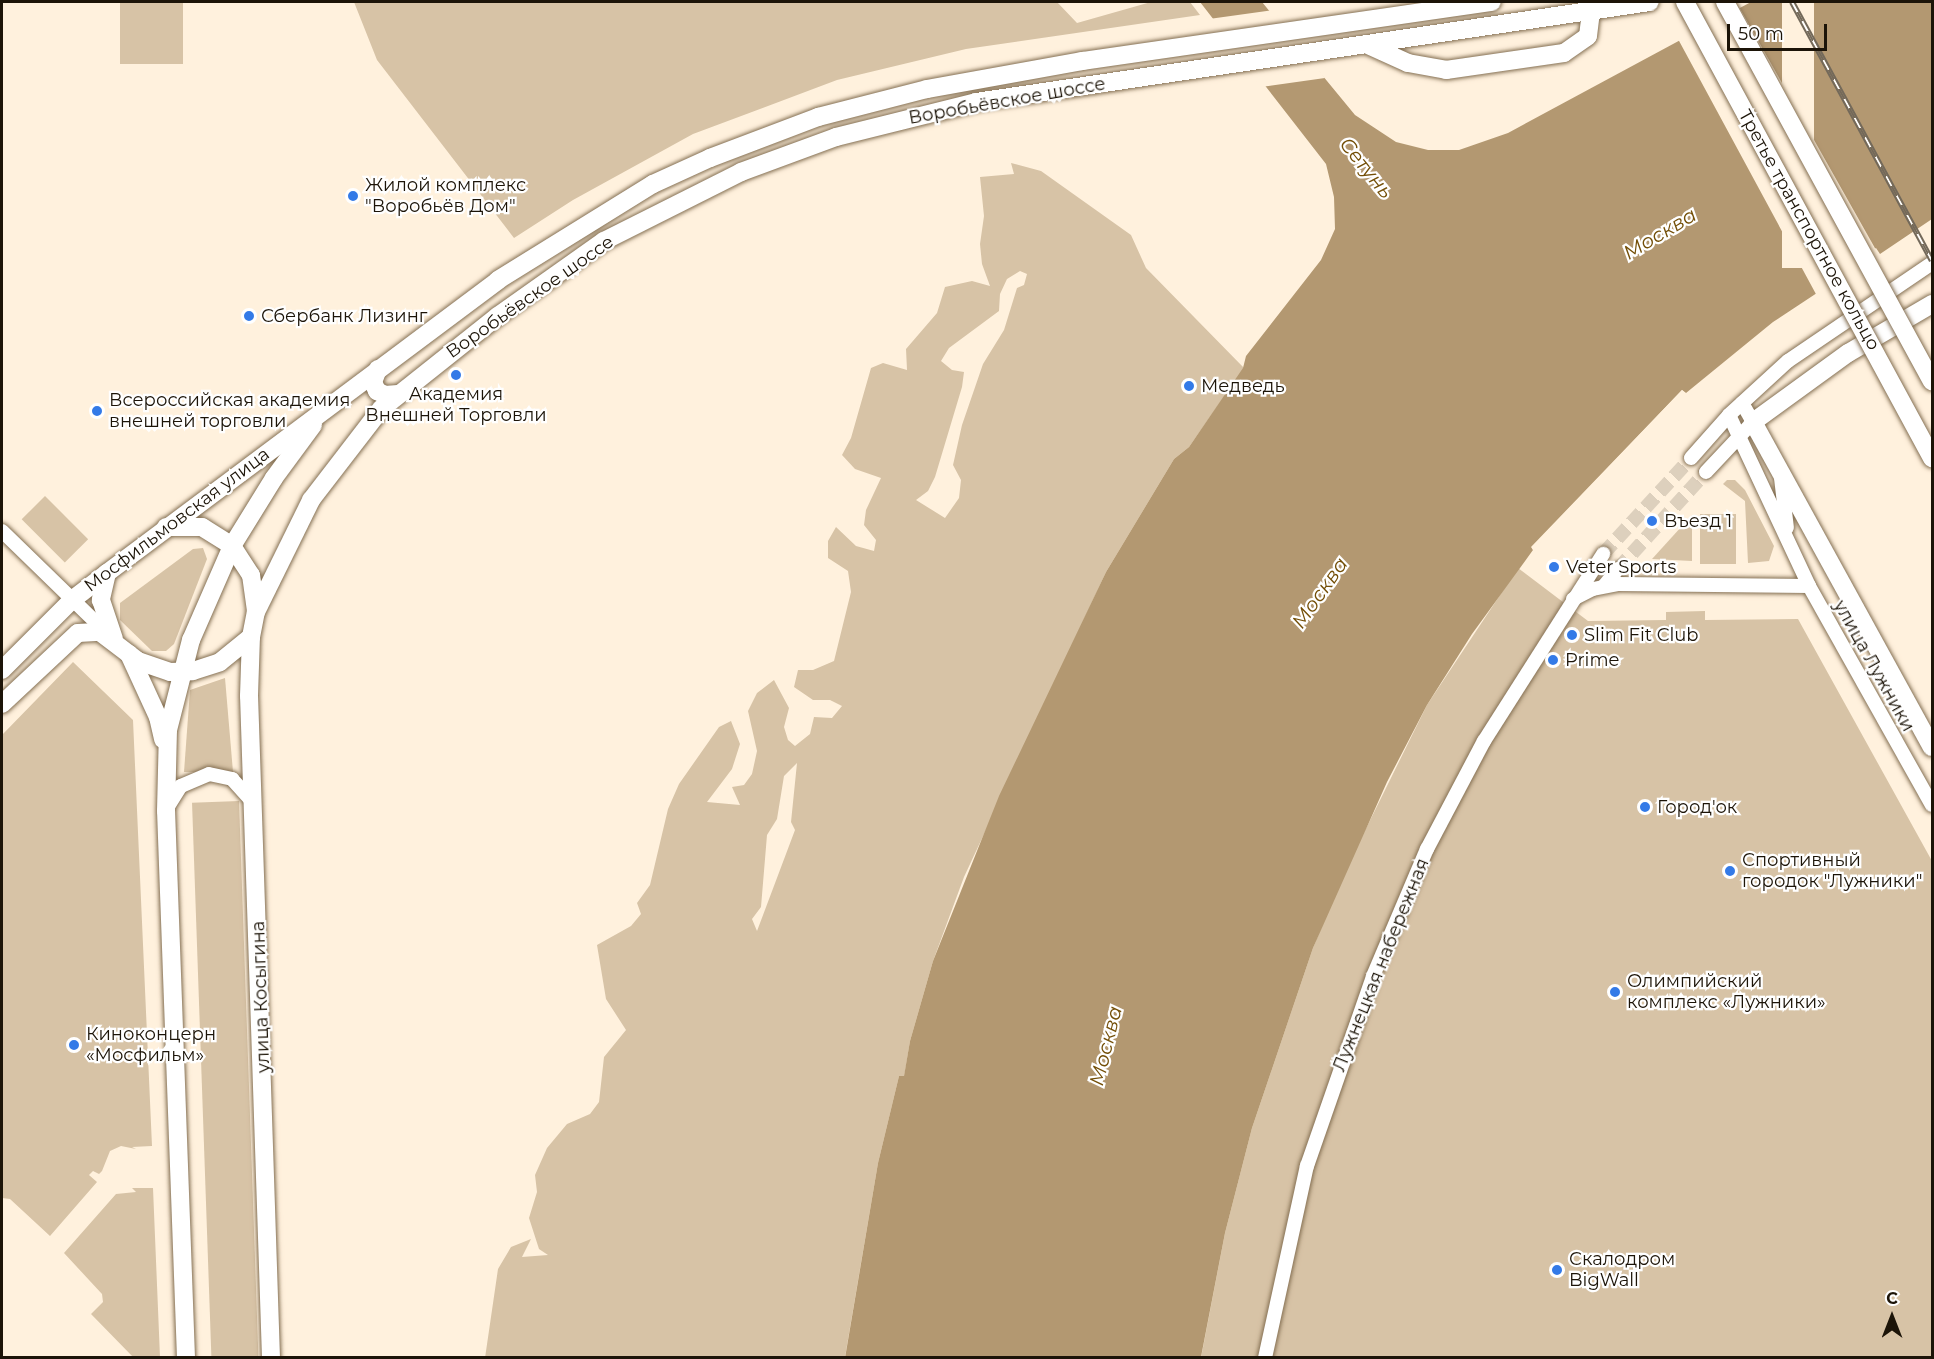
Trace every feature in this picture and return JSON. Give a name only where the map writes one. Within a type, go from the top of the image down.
[{"type":"main road","name":"Воробьёвское шоссе","points":[[384,365],[498,280],[581,226],[653,184],[765,135],[818,117],[927,89],[1208,43],[1463,4],[1492,2]]},
{"type":"main road","name":"Воробьёвское шоссе","points":[[361,432],[398,394],[498,316],[604,241],[780,156],[905,117],[976,102],[1328,50],[1592,7],[1650,2]]},
{"type":"main road","name":"Третье транспортное кольцо","points":[[1685,2],[1932,458]]},
{"type":"main road","name":"Третье транспортное кольцо","points":[[1725,2],[1932,381]]},
{"type":"main road","points":[[1366,44],[1424,68],[1446,70],[1483,66],[1564,52],[1588,36],[1592,7]]},
{"type":"main road","points":[[1932,304],[1848,353],[1753,422],[1932,747]]},
{"type":"main road","points":[[384,365],[373,382],[377,391],[385,395],[398,394]]},
{"type":"main road","name":"Мосфильмовская улица","points":[[2,670],[72,600],[165,527],[384,365]]},
{"type":"main road","points":[[186,1358],[166,811],[167,755],[181,672],[191,640],[232,546],[274,478],[330,405]]},
{"type":"main road","name":"улица Косыгина","points":[[271,1358],[255,807],[249,696],[251,637],[256,612],[311,500],[361,432]]},
{"type":"main road","name":"улица Косыгина","points":[[165,527],[202,527],[232,546],[251,575],[256,612]]},
{"type":"main road","points":[[107,573],[101,600],[114,639],[128,653],[150,667],[181,672],[219,662],[251,637]]},
{"type":"main road","points":[[2,704],[68,638],[88,631],[114,639]]},
{"type":"main road","points":[[128,653],[158,717],[167,755]]},
{"type":"street","points":[[1691,458],[1742,403],[1788,361],[1932,263]]},
{"type":"street","points":[[1706,472],[1753,422],[1742,403]]},
{"type":"street","name":"улица Лужники","points":[[1729,416],[1809,586],[1932,805]]},
{"type":"street","name":"улица Лужники","points":[[1780,473],[1788,542]]},
{"type":"street","points":[[2,531],[114,639]]},
{"type":"street","name":"Лужнецкая набережная","points":[[1265,1358],[1307,1166],[1365,996],[1424,857],[1464,779],[1569,602],[1603,554]]},
{"type":"street","points":[[1604,586],[1618,569]]},
{"type":"street","points":[[1569,602],[1604,586],[1643,582],[1809,586]]},
{"type":"street","points":[[166,811],[181,786],[209,774],[238,783],[255,807]]},
{"type":"shaded area","points":[[120,2],[183,2],[183,64],[120,64]]},
{"type":"shaded area","points":[[354,2],[1057,2],[1077,23],[1151,2],[1190,2],[1200,15],[966,49],[837,80],[693,134],[573,200],[514,238],[377,60]]},
{"type":"shaded area","points":[[1011,163],[1041,171],[1131,235],[1146,268],[1244,368],[1189,447],[1174,459],[1106,572],[964,877],[933,961],[910,1041],[904,1077],[899,1076],[878,1163],[845,1357],[485,1358],[498,1269],[511,1247],[531,1239],[522,1257],[548,1255],[539,1249],[529,1218],[537,1192],[535,1175],[547,1148],[567,1124],[590,1114],[599,1102],[604,1057],[626,1030],[606,999],[597,945],[631,926],[641,914],[637,903],[650,885],[668,809],[679,784],[719,727],[731,721],[740,744],[732,769],[707,802],[740,805],[732,787],[744,785],[752,774],[757,751],[748,711],[757,693],[774,680],[789,708],[784,727],[788,740],[795,746],[810,734],[814,717],[832,718],[842,706],[830,700],[813,700],[794,687],[798,670],[813,670],[834,661],[851,592],[848,571],[828,558],[828,541],[836,527],[856,546],[874,551],[876,540],[864,525],[866,510],[881,478],[855,469],[842,455],[851,438],[871,368],[883,363],[907,370],[906,349],[937,313],[945,287],[972,281],[990,286],[982,264],[980,244],[984,216],[980,177],[1014,174]],"holes":[[[1020,271],[1027,274],[1024,285],[1017,288],[1004,330],[983,364],[962,425],[953,465],[961,480],[959,498],[945,518],[916,500],[928,491],[935,477],[962,387],[964,372],[952,370],[941,361],[949,348],[999,311],[1000,294],[1007,279]],[[797,763],[791,822],[795,830],[757,931],[752,919],[761,907],[767,835],[777,819],[784,776]]]},
{"type":"shaded area","points":[[1727,480],[1735,480],[1745,490],[1774,546],[1769,561],[1748,563],[1745,501],[1723,484]]},
{"type":"shaded area","points":[[45,496],[88,539],[65,562],[22,519]]},
{"type":"shaded area","points":[[1700,514],[1736,514],[1736,564],[1700,564]]},
{"type":"shaded area","points":[[1692,515],[1692,561],[1652,559]]},
{"type":"shaded area","points":[[203,548],[207,559],[174,644],[166,651],[152,651],[120,620],[120,603],[193,549]]},
{"type":"shaded area","name":"Олимпийский комплекс «Лужники»","points":[[1518,568],[1588,621],[1666,620],[1666,612],[1705,611],[1705,620],[1798,619],[1932,861],[1932,1357],[1201,1358],[1225,1233],[1252,1128],[1313,948],[1345,871],[1427,705]]},
{"type":"shaded area","name":"Киноконцерн «Мосфильм»","points":[[73,662],[133,720],[152,1146],[132,1147],[136,1149],[121,1146],[110,1151],[102,1171],[99,1174],[93,1171],[89,1175],[97,1182],[50,1236],[10,1199],[2,1198],[2,735]]},
{"type":"shaded area","points":[[225,678],[233,772],[184,772],[190,690]]},
{"type":"shaded area","points":[[239,801],[258,1357],[211,1358],[192,803]]},
{"type":"shaded area","points":[[132,1188],[153,1188],[160,1357],[133,1357],[91,1314],[103,1302],[102,1294],[64,1253],[116,1194],[136,1192]]},
{"type":"water","points":[[1200,2],[1262,2],[1355,115],[1396,142],[1428,150],[1459,150],[1508,133],[1751,2],[1932,2],[1932,219],[1880,254],[1876,248],[1820,282],[1823,289],[1773,322],[1686,393],[1682,390],[1532,547],[1533,550],[1472,634],[1427,705],[1387,782],[1313,948],[1252,1128],[1225,1233],[1201,1357],[845,1358],[878,1163],[899,1076],[904,1076],[910,1041],[933,961],[999,796],[1106,572],[1174,459],[1189,447],[1243,368],[1246,356],[1321,260],[1335,229],[1334,197],[1326,164]]},
{"type":"pier","points":[[1782,2],[1814,2],[1814,268],[1782,268]]},
{"type":"pier","points":[[1738,5],[1880,257],[1875,252],[1823,283],[1826,290],[1817,296],[1678,39]]},
{"type":"pier","points":[[1273,10],[1325,78],[1261,87],[1209,19]]},
{"type":"pier","points":[[1682,390],[1688,395],[1682,394],[1533,550],[1531,547]]},
{"type":"tunnel","points":[[1603,554],[1691,458]]},
{"type":"tunnel","points":[[1618,569],[1706,472]]},
{"type":"railway","points":[[1792,2],[1932,261]]},
{"type":"place","name":"Жилой комплекс \"Воробьёв Дом\"","points":[[353,196]]},
{"type":"place","name":"Сбербанк Лизинг","points":[[249,316]]},
{"type":"place","name":"Академия Внешней Торговли","points":[[456,375]]},
{"type":"place","name":"Медведь","points":[[1189,386]]},
{"type":"place","name":"Всероссийская академия внешней торговли","points":[[97,411]]},
{"type":"place","name":"Въезд 1","points":[[1652,521]]},
{"type":"place","name":"Veter Sports","points":[[1554,567]]},
{"type":"place","name":"Slim Fit Club","points":[[1572,635]]},
{"type":"place","name":"Prime","points":[[1553,660]]},
{"type":"place","name":"Город'ок","points":[[1645,807]]},
{"type":"place","name":"Спортивный городок \"Лужники\"","points":[[1730,871]]},
{"type":"place","name":"Олимпийский комплекс «Лужники»","points":[[1615,992]]},
{"type":"place","name":"Киноконцерн «Мосфильм»","points":[[74,1045]]},
{"type":"place","name":"Скалодром BigWall","points":[[1557,1270]]},
{"type":"water label","name":"Сетунь","points":[[1366,168]]},
{"type":"water label","name":"Москва","points":[[1660,234]]},
{"type":"water label","name":"Москва","points":[[1320,593]]},
{"type":"water label","name":"Москва","points":[[1106,1046]]}]
